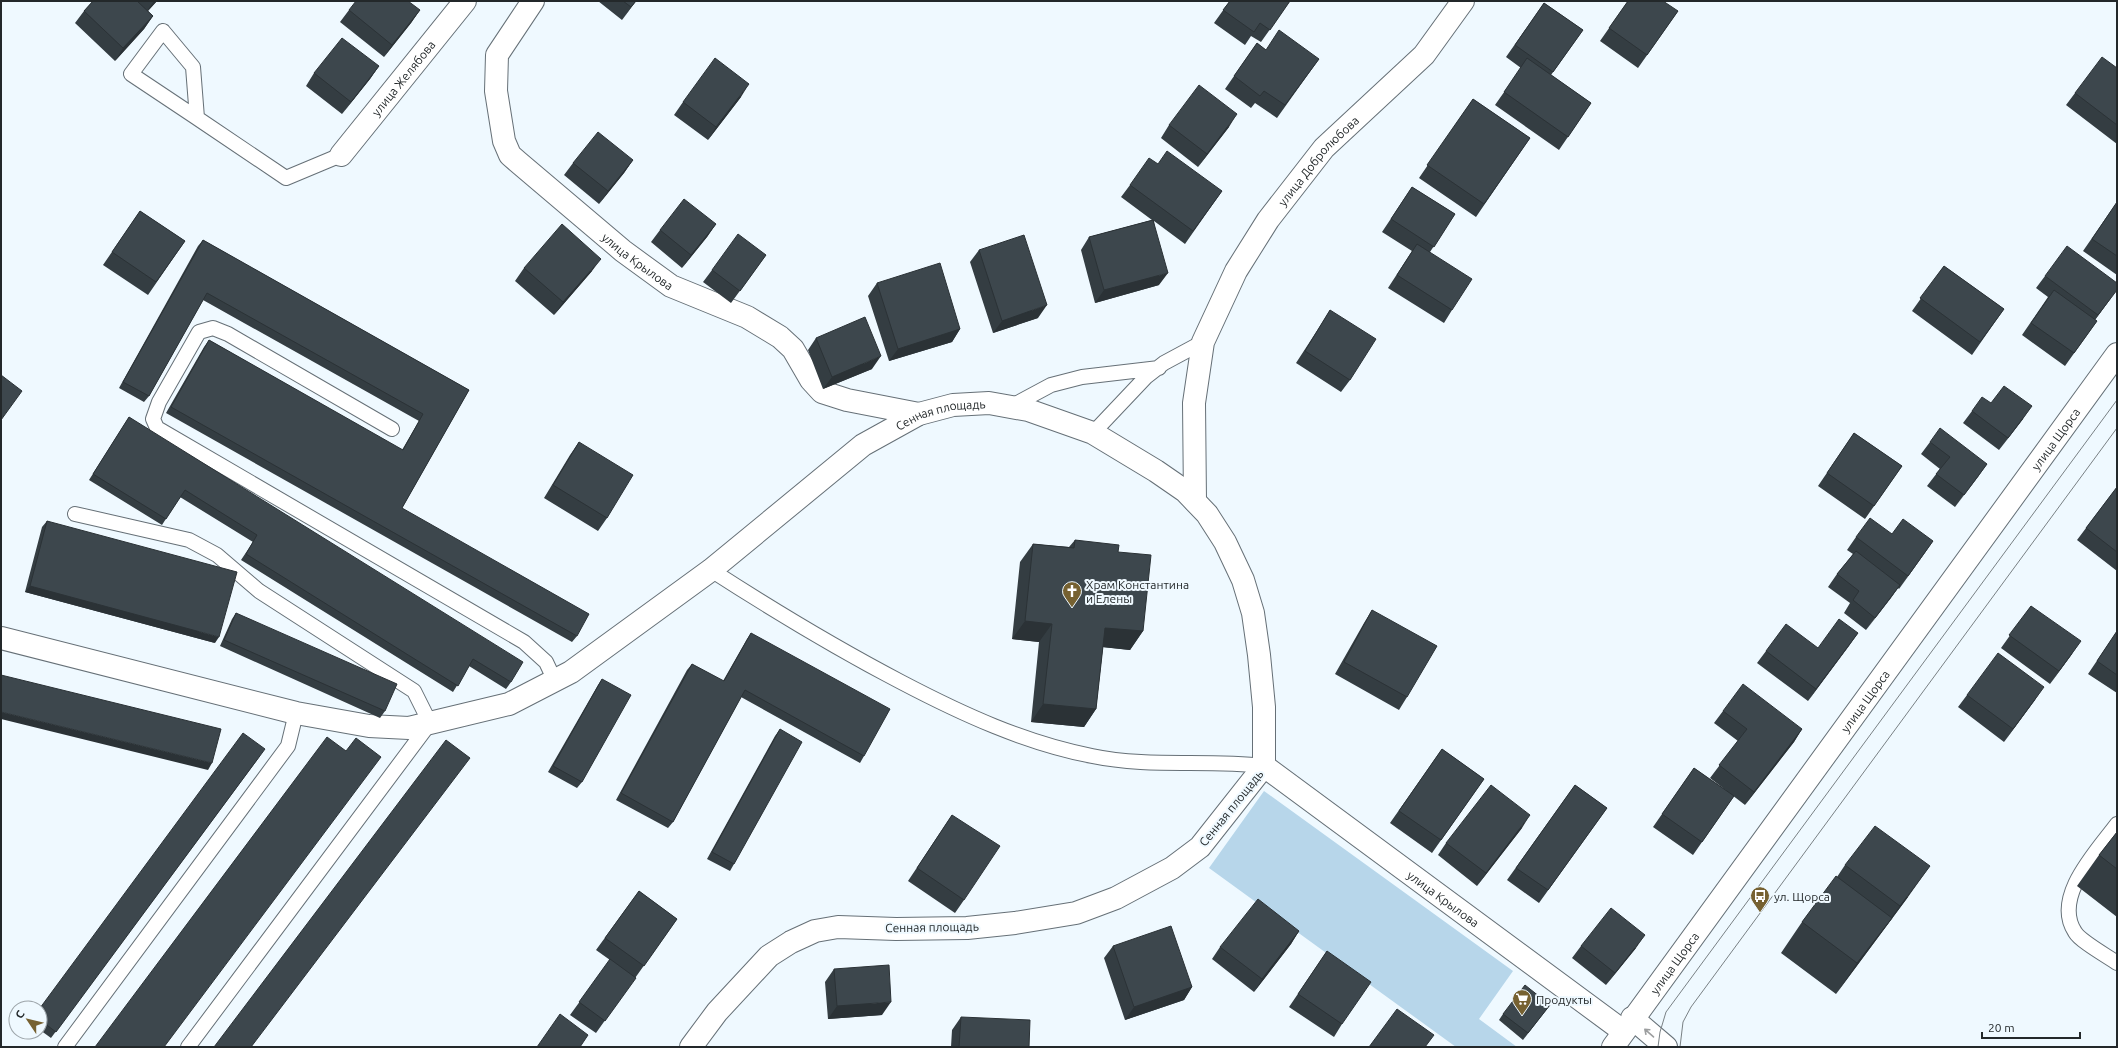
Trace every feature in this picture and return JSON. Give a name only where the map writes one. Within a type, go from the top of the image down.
[{"type":"street","name":"улица Желябова","points":[[341,155],[465,1]]},
{"type":"street","name":"улица Крылова","points":[[533,1],[502,45],[496,60],[496,91],[504,141],[510,155],[623,251],[671,286],[748,317],[780,336],[793,349],[811,380],[822,392],[847,400],[919,414]]},
{"type":"street","name":"улица Добролюбова","points":[[1203,342],[1236,271],[1268,220],[1324,148],[1424,55],[1463,1]]},
{"type":"street","points":[[1195,501],[1194,403],[1203,342]]},
{"type":"street","name":"улица Щорса","points":[[1623,1032],[2117,354]]},
{"type":"street","name":"Сенная площадь","points":[[3,639],[296,713],[369,726],[409,728],[509,704],[572,672],[711,570],[863,445],[919,414],[953,405],[988,404],[1028,410],[1093,433],[1156,471],[1185,491],[1207,514],[1225,542],[1243,580],[1253,613],[1264,707],[1264,766],[1200,847],[1172,868],[1116,898],[1076,912],[1015,923],[967,928],[838,927],[815,931],[791,942],[769,956],[750,974],[717,1012],[691,1047]]},
{"type":"street","name":"улица Крылова","points":[[1264,766],[1623,1032],[1666,1047]]},
{"type":"lane","points":[[197,118],[193,67],[164,31],[131,74],[286,178],[341,155]]},
{"type":"lane","points":[[392,429],[228,334],[213,328],[198,332],[159,402],[153,419],[157,428],[524,642],[546,662],[555,681]]},
{"type":"lane","points":[[1093,433],[1131,391],[1146,377],[1203,342]]},
{"type":"lane","points":[[1010,407],[1051,385],[1082,377],[1159,368]]},
{"type":"lane","points":[[75,514],[189,540],[217,555],[259,591],[414,691],[430,723],[188,1047]]},
{"type":"lane","points":[[711,570],[765,605],[862,662],[957,711],[1021,737],[1093,756],[1176,764],[1230,762],[1264,766]]},
{"type":"lane","points":[[65,1047],[288,746],[296,713]]},
{"type":"lane","points":[[2117,824],[2075,882],[2070,909],[2070,922],[2076,934],[2117,963]]},
{"type":"shaded area","points":[[1264,791],[1513,971],[1479,1019],[1517,1047],[1456,1047],[1209,868]]},
{"type":"building","points":[[93,1],[137,1],[153,16],[123,48],[84,11]]},
{"type":"building","points":[[356,1],[408,1],[420,10],[392,45],[349,10]]},
{"type":"building","points":[[623,1],[636,1],[631,7]]},
{"type":"building","points":[[1230,1],[1290,1],[1270,30],[1260,23],[1254,32],[1223,10]]},
{"type":"building","points":[[1628,1],[1663,1],[1678,11],[1647,55],[1609,28]]},
{"type":"building","points":[[1544,3],[1583,30],[1553,72],[1515,45]]},
{"type":"building","points":[[1279,30],[1319,59],[1285,105],[1264,91],[1260,96],[1234,76],[1257,43],[1266,50]]},
{"type":"building","points":[[342,38],[379,66],[351,102],[314,73]]},
{"type":"building","points":[[2102,57],[2117,68],[2117,125],[2075,93]]},
{"type":"building","points":[[715,58],[749,84],[716,127],[683,102]]},
{"type":"building","points":[[1527,58],[1591,103],[1568,137],[1504,92]]},
{"type":"building","points":[[1199,85],[1237,114],[1207,154],[1169,125]]},
{"type":"building","points":[[1473,99],[1530,138],[1484,204],[1427,165]]},
{"type":"building","points":[[598,132],[633,160],[608,191],[573,163]]},
{"type":"building","points":[[1167,151],[1222,191],[1193,231],[1130,185],[1149,158],[1158,164]]},
{"type":"building","points":[[1412,187],[1455,214],[1434,247],[1391,219]]},
{"type":"building","points":[[684,199],[716,224],[691,255],[660,230]]},
{"type":"building","points":[[2117,202],[2117,256],[2092,239]]},
{"type":"building","points":[[140,211],[185,241],[156,282],[112,252]]},
{"type":"building","points":[[1153,220],[1168,273],[1104,290],[1089,237]]},
{"type":"building","points":[[562,224],[601,259],[563,302],[524,268]]},
{"type":"building","points":[[738,234],[766,255],[740,291],[712,270]]},
{"type":"building","points":[[1024,235],[1047,305],[1002,321],[979,250]]},
{"type":"building","points":[[203,240],[469,390],[402,508],[589,614],[577,636],[171,407],[209,340],[403,450],[423,414],[207,293],[149,396],[123,382]]},
{"type":"building","points":[[1417,244],[1472,279],[1452,310],[1397,275]]},
{"type":"building","points":[[2067,246],[2117,283],[2117,290],[2098,315],[2045,276]]},
{"type":"building","points":[[940,263],[960,329],[898,349],[877,283]]},
{"type":"building","points":[[1944,266],[2004,309],[1980,342],[1920,298]]},
{"type":"building","points":[[2054,290],[2097,321],[2074,353],[2031,323]]},
{"type":"building","points":[[1330,310],[1376,339],[1350,380],[1305,351]]},
{"type":"building","points":[[865,317],[881,356],[832,377],[816,338]]},
{"type":"building","points":[[1,375],[22,391],[1,420]]},
{"type":"building","points":[[2004,386],[2032,406],[2008,438],[1972,411],[1982,397],[1991,403]]},
{"type":"building","points":[[129,417],[523,662],[511,682],[473,659],[458,686],[246,554],[257,535],[185,490],[166,519],[93,474]]},
{"type":"building","points":[[1940,428],[1987,464],[1964,495],[1936,474],[1950,457],[1930,442]]},
{"type":"building","points":[[1854,433],[1902,466],[1874,506],[1827,473]]},
{"type":"building","points":[[579,442],[633,475],[607,518],[553,485]]},
{"type":"building","points":[[2117,487],[2117,552],[2086,528]]},
{"type":"building","points":[[1870,518],[1892,534],[1903,519],[1933,541],[1908,576],[1856,537]]},
{"type":"building","points":[[47,521],[237,572],[219,637],[30,586]]},
{"type":"building","points":[[1075,540],[1119,545],[1118,552],[1151,555],[1143,631],[1105,628],[1096,709],[1043,704],[1052,624],[1025,621],[1033,544],[1074,548]]},
{"type":"building","points":[[1856,551],[1900,585],[1875,618],[1853,600],[1859,591],[1837,574]]},
{"type":"building","points":[[2031,606],[2081,641],[2059,671],[2009,635]]},
{"type":"building","points":[[1372,610],[1437,646],[1407,697],[1344,662]]},
{"type":"building","points":[[236,613],[397,684],[385,711],[224,640]]},
{"type":"building","points":[[1839,619],[1858,633],[1816,689],[1766,651],[1786,624],[1818,648]]},
{"type":"building","points":[[2117,631],[2117,675],[2097,661]]},
{"type":"building","points":[[751,633],[890,709],[864,756],[745,690],[673,822],[621,793],[692,664],[724,681]]},
{"type":"building","points":[[1998,653],[2044,687],[2013,729],[1967,695]]},
{"type":"building","points":[[1,675],[221,729],[212,763],[1,712]]},
{"type":"building","points":[[602,679],[631,695],[582,782],[553,766]]},
{"type":"building","points":[[1743,684],[1802,729],[1754,792],[1719,765],[1747,729],[1723,711]]},
{"type":"building","points":[[780,729],[802,742],[734,864],[712,852]]},
{"type":"building","points":[[243,733],[265,749],[56,1032],[48,1026],[48,1000],[46,1000]]},
{"type":"building","points":[[327,737],[346,751],[356,738],[381,757],[164,1047],[95,1047]]},
{"type":"building","points":[[446,740],[470,758],[251,1047],[214,1047]]},
{"type":"building","points":[[1442,749],[1484,779],[1441,840],[1399,811]]},
{"type":"building","points":[[1694,768],[1734,796],[1702,842],[1662,814]]},
{"type":"building","points":[[1491,785],[1530,815],[1486,873],[1446,843]]},
{"type":"building","points":[[1575,785],[1607,808],[1548,890],[1516,868]]},
{"type":"building","points":[[952,815],[1000,846],[964,900],[917,868]]},
{"type":"building","points":[[1875,826],[1930,866],[1900,906],[1845,865]]},
{"type":"building","points":[[2117,832],[2117,869],[2099,855]]},
{"type":"building","points":[[1836,876],[1892,918],[1857,963],[1802,922]]},
{"type":"building","points":[[639,891],[677,919],[644,966],[605,938]]},
{"type":"building","points":[[1258,899],[1299,931],[1262,979],[1220,947]]},
{"type":"building","points":[[1611,908],[1645,935],[1615,973],[1581,946]]},
{"type":"building","points":[[1171,926],[1192,987],[1134,1007],[1113,946]]},
{"type":"building","points":[[1327,951],[1371,982],[1342,1024],[1298,994]]},
{"type":"building","points":[[610,959],[636,978],[605,1021],[579,1002]]},
{"type":"building","points":[[889,965],[891,1002],[837,1006],[834,969]]},
{"type":"building","name":"Продукты","points":[[1525,985],[1550,1005],[1528,1033],[1503,1014]]},
{"type":"building","points":[[1397,1009],[1434,1035],[1425,1047],[1369,1047]]},
{"type":"building","points":[[560,1014],[588,1035],[580,1047],[537,1047]]},
{"type":"building","points":[[961,1017],[1030,1020],[1029,1047],[959,1047]]},
{"type":"tram line","points":[[1658,1047],[1660,1032],[1666,1012],[2117,400]]},
{"type":"tram line","points":[[1680,1047],[1683,1022],[1691,1007],[2117,428]]},
{"type":"place","name":"Храм Константина и Елены","points":[[1072,608]]},
{"type":"place","name":"ул. Щорса","points":[[1760,913]]},
{"type":"place","name":"Продукты","points":[[1522,1016]]}]
